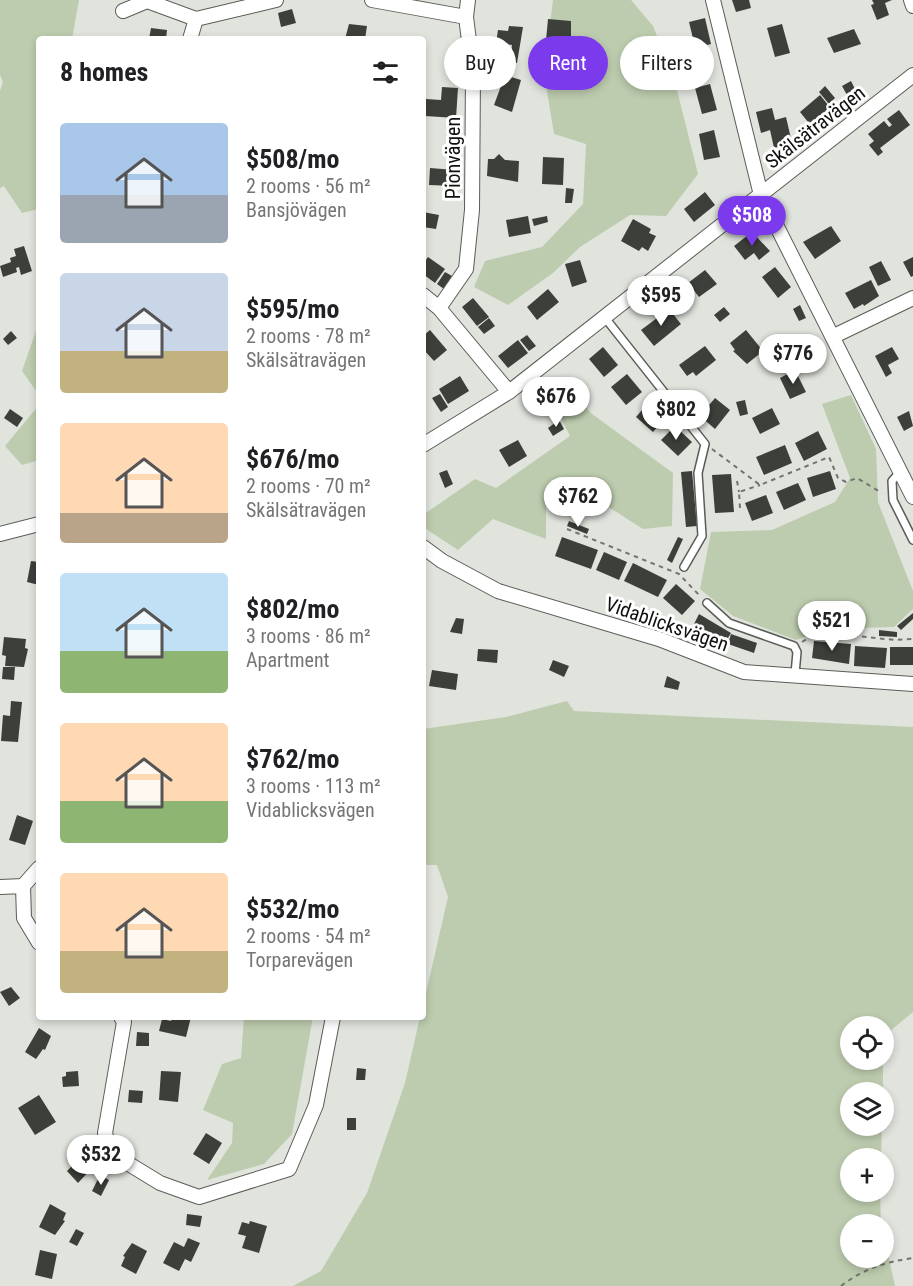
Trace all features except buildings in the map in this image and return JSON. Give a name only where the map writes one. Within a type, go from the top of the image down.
[{"type":"street","points":[[123,11],[147,1],[196,19],[276,0]]},
{"type":"street","points":[[372,0],[466,17]]},
{"type":"street","name":"Pionvägen","points":[[439,308],[466,269],[472,210],[473,72],[466,17],[468,0]]},
{"type":"street","points":[[712,0],[761,195],[834,336],[913,497]]},
{"type":"street","points":[[911,0],[913,6]]},
{"type":"street","points":[[190,36],[196,19]]},
{"type":"street","name":"Skälsätravägen","points":[[426,443],[508,392],[606,319],[913,75]]},
{"type":"street","points":[[426,297],[439,308],[508,392]]},
{"type":"street","points":[[834,336],[913,298]]},
{"type":"street","points":[[0,534],[36,525]]},
{"type":"street","name":"Vidablicksvägen","points":[[426,549],[442,561],[498,591],[659,639],[744,672],[795,674],[904,686],[913,684]]},
{"type":"street","points":[[36,871],[23,886],[24,918],[36,937]]},
{"type":"street","points":[[0,887],[23,886]]},
{"type":"street","points":[[122,1020],[124,1023],[105,1133],[110,1150],[160,1183],[199,1197],[289,1168],[316,1106],[332,1020]]},
{"type":"lane","points":[[606,319],[705,444],[698,473],[702,536],[684,567]]},
{"type":"lane","points":[[900,472],[892,481],[893,500],[913,540]]},
{"type":"lane","points":[[707,603],[729,623],[794,646],[797,652],[795,674]]},
{"type":"path","points":[[705,444],[760,485]]},
{"type":"path","points":[[739,492],[829,457],[838,478],[846,482],[856,478],[893,500]]},
{"type":"path","points":[[737,481],[740,508]]},
{"type":"path","points":[[567,529],[679,574],[707,603]]},
{"type":"path","points":[[794,646],[819,632],[895,640],[913,639]]},
{"type":"path","points":[[840,1286],[864,1270],[890,1261],[913,1258]]},
{"type":"green space","points":[[0,0],[79,0],[73,36],[36,36],[36,210],[22,213],[4,186],[0,188],[0,91],[3,82],[0,75]]},
{"type":"green space","points":[[553,0],[631,0],[653,26],[657,36],[620,36],[620,90],[677,90],[698,174],[666,216],[630,215],[580,247],[553,273],[508,305],[474,287],[485,261],[542,247],[583,204],[586,144],[554,134],[547,90],[608,90],[608,36],[549,36]]},
{"type":"green space","points":[[36,331],[36,391],[22,371]]},
{"type":"green space","points":[[561,380],[592,414],[673,473],[672,526],[643,529],[604,504],[546,501],[546,539],[493,519],[458,550],[426,529],[426,513],[475,479],[496,488],[570,436],[549,394]]},
{"type":"green space","points":[[851,395],[876,449],[878,502],[913,591],[913,609],[894,627],[825,629],[796,640],[733,616],[700,589],[711,532],[772,530],[835,502],[850,478],[822,404]]},
{"type":"green space","points":[[36,409],[36,461],[22,465],[5,446]]},
{"type":"green space","points":[[567,701],[574,711],[913,727],[913,1012],[894,1028],[894,1016],[840,1016],[840,1070],[883,1070],[883,1082],[840,1082],[840,1136],[882,1136],[881,1148],[840,1148],[840,1202],[880,1202],[881,1214],[840,1214],[840,1268],[891,1268],[895,1286],[293,1286],[321,1271],[367,1193],[405,1083],[419,1020],[426,1020],[426,993],[448,897],[437,865],[426,865],[426,729],[506,717]]},
{"type":"green space","points":[[244,1020],[312,1020],[292,1134],[264,1164],[207,1180],[232,1143],[233,1123],[203,1110],[222,1064],[241,1058]]}]
